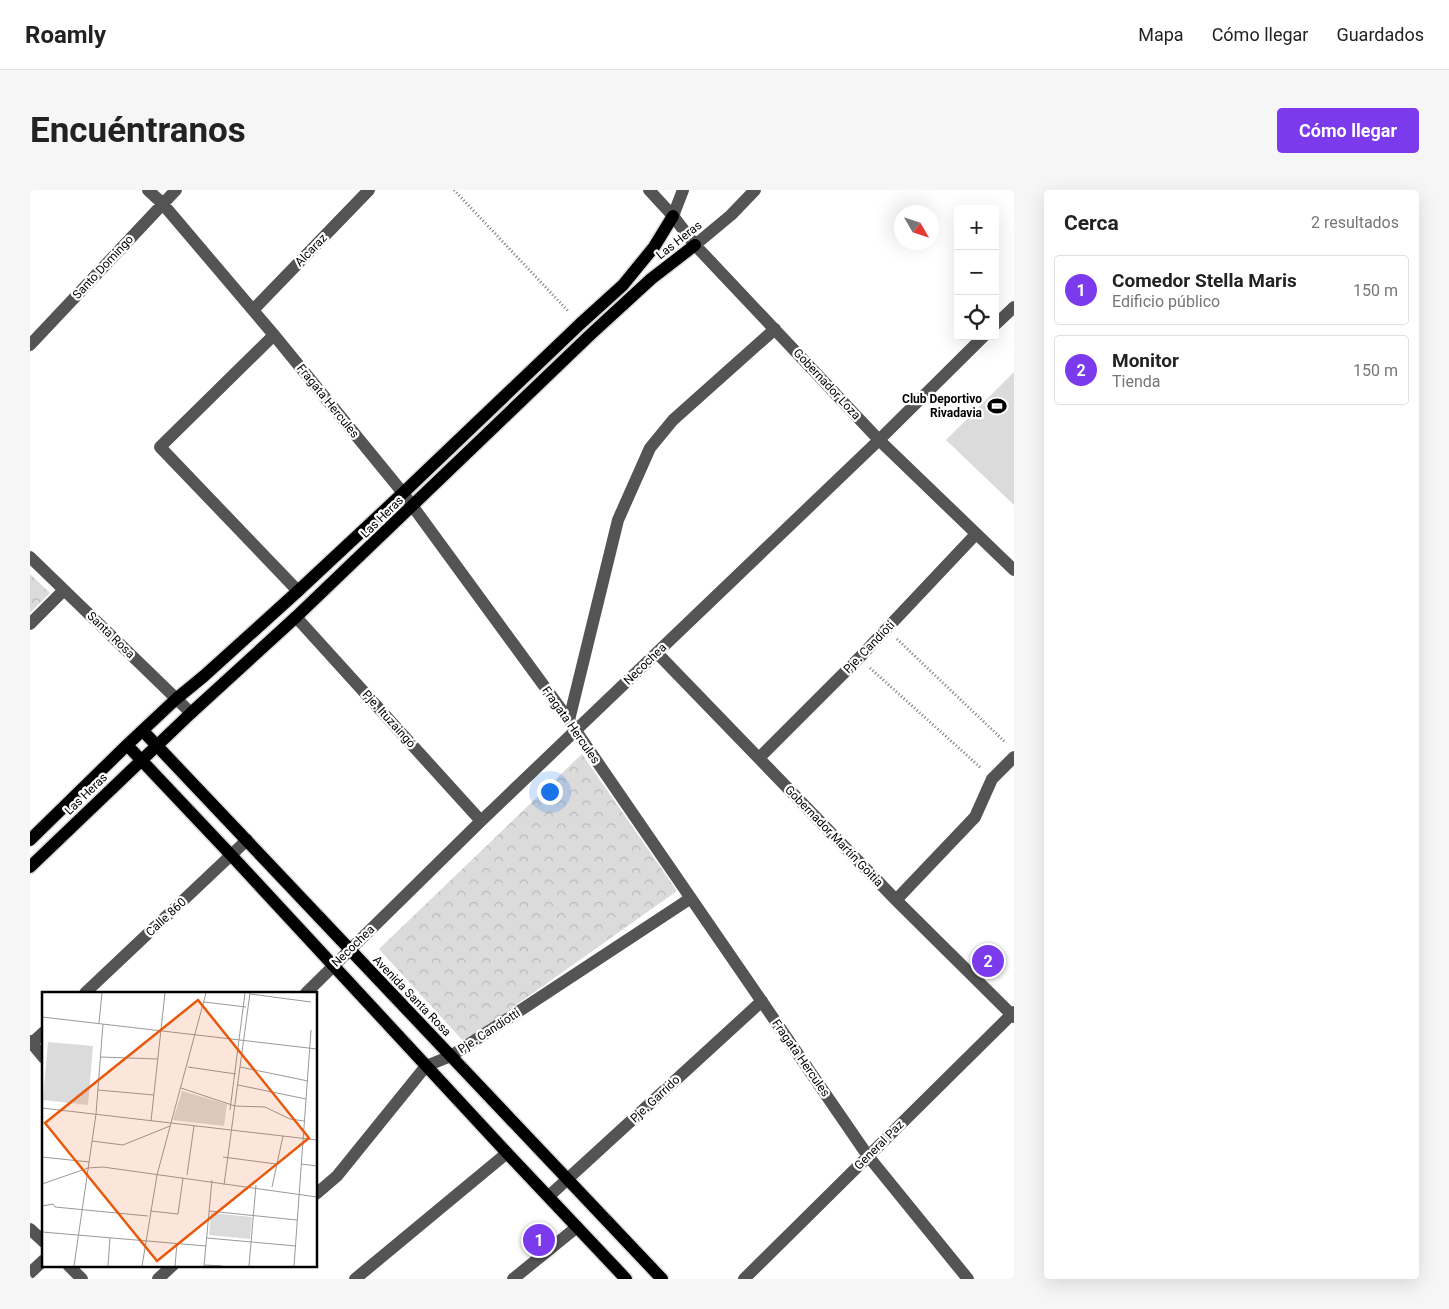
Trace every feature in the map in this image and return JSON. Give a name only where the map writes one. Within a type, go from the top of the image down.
[{"type":"main road","name":"Las Heras","points":[[30,840],[176,699],[298,591],[622,285],[654,247],[673,216]]},
{"type":"main road","name":"Las Heras","points":[[30,866],[191,713],[296,617],[624,304],[651,279],[695,245]]},
{"type":"main road","name":"Avenida Santa Rosa","points":[[143,731],[662,1279]]},
{"type":"main road","points":[[127,746],[626,1279]]},
{"type":"street","name":"Fragata Hercules","points":[[148,190],[274,335],[413,506],[569,720],[868,1156],[968,1279]]},
{"type":"street","name":"Santo Domingo","points":[[32,339],[176,190]]},
{"type":"street","name":"Alcaraz","points":[[253,310],[369,190]]},
{"type":"street","name":"Gobernador Loza","points":[[649,190],[673,216],[695,245],[879,440],[1014,570]]},
{"type":"street","points":[[673,216],[683,190]]},
{"type":"street","name":"Las Heras","points":[[695,245],[731,215],[755,190]]},
{"type":"street","points":[[999,321],[1014,306]]},
{"type":"street","points":[[569,720],[618,520],[650,448],[673,420],[775,329]]},
{"type":"street","points":[[274,335],[160,447],[298,591]]},
{"type":"street","name":"Necochea","points":[[307,992],[481,821],[879,440],[980,340]]},
{"type":"street","name":"Pje. Candioti","points":[[759,758],[858,658],[976,534]]},
{"type":"street","name":"Santa Rosa","points":[[30,557],[191,713]]},
{"type":"street","points":[[30,624],[64,590]]},
{"type":"street","name":"Pje. Ituzaingó","points":[[296,617],[481,821]]},
{"type":"street","name":"Gobernador Martín Goitia","points":[[656,653],[896,900],[1013,1015]]},
{"type":"street","points":[[896,900],[975,817],[992,779],[1014,757]]},
{"type":"street","name":"Calle 860","points":[[86,992],[247,840]]},
{"type":"street","name":"Pje. Candiotti","points":[[318,1192],[338,1176],[426,1066],[451,1056],[691,898]]},
{"type":"street","name":"Pje. Garrido","points":[[548,1196],[568,1180],[762,1001]]},
{"type":"street","name":"General Paz","points":[[744,1279],[1013,1015]]},
{"type":"street","points":[[42,1034],[31,1042],[42,1056]]},
{"type":"street","points":[[355,1279],[507,1153]]},
{"type":"street","points":[[513,1279],[577,1227]]},
{"type":"street","points":[[30,1229],[42,1240]]},
{"type":"street","points":[[30,1273],[42,1262]]},
{"type":"street","points":[[69,1266],[82,1279]]},
{"type":"street","points":[[158,1279],[172,1266]]},
{"type":"path","points":[[454,190],[580,324]]},
{"type":"path","points":[[886,629],[1007,744]]},
{"type":"path","points":[[858,658],[992,779]]},
{"type":"green space","name":"Club Deportivo Rivadavia","points":[[1014,372],[1014,505],[946,440]]},
{"type":"green space","points":[[30,574],[50,593],[30,613]]},
{"type":"green space","points":[[582,754],[677,891],[464,1042],[379,949]]},
{"type":"place","name":"Club Deportivo Rivadavia","points":[[997,406]]},
{"type":"place","name":"Monitor","points":[[988,961]]},
{"type":"place","name":"Comedor Stella Maris","points":[[539,1240]]}]
